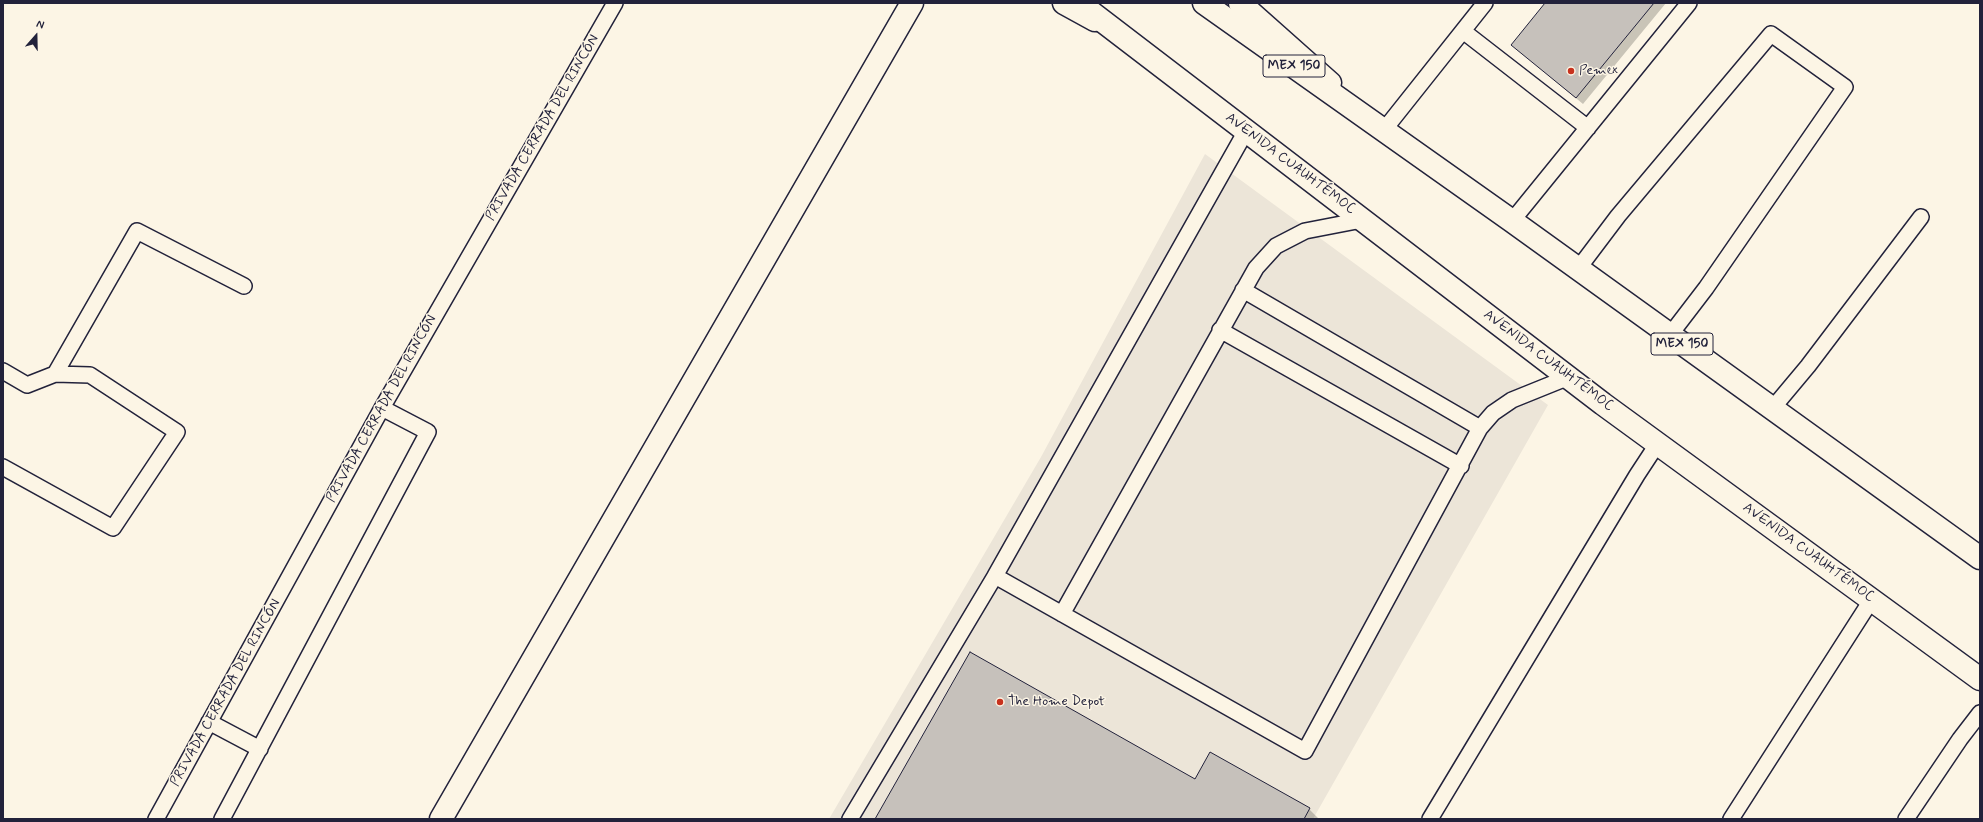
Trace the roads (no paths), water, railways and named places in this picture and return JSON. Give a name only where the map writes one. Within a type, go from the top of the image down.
[{"type":"main road","points":[[441,819],[912,3]]},
{"type":"main road","name":"AVENIDA CUAUHTÉMOC","points":[[1064,3],[1121,36]]},
{"type":"main road","name":"AVENIDA CUAUHTÉMOC","points":[[1079,3],[1569,377],[1980,679]]},
{"type":"main road","name":"MEX 150","points":[[1204,3],[1578,268],[1772,410],[1980,558]]},
{"type":"main road","points":[[1240,3],[1384,130]]},
{"type":"lane","name":"PRIVADA CERRADA DEL RINCÓN","points":[[156,819],[382,408],[615,3]]},
{"type":"lane","points":[[1384,130],[1485,3]]},
{"type":"lane","points":[[1512,221],[1689,3]]},
{"type":"lane","points":[[1462,31],[1588,128]]},
{"type":"lane","points":[[1578,268],[1618,216],[1770,34],[1845,87],[1706,288],[1670,335]]},
{"type":"lane","points":[[850,819],[995,576],[1246,131]]},
{"type":"lane","points":[[1772,410],[1808,366],[1921,217]]},
{"type":"lane","points":[[1062,614],[1256,268],[1276,246],[1305,231],[1362,220]]},
{"type":"lane","points":[[55,374],[137,231],[244,286]]},
{"type":"lane","points":[[1243,290],[1480,428]]},
{"type":"lane","points":[[1220,330],[1461,466]]},
{"type":"lane","points":[[3,371],[27,385],[55,374],[90,375],[177,432],[113,528],[3,467]]},
{"type":"lane","points":[[995,576],[1305,751],[1461,466],[1480,428],[1493,413],[1512,400],[1569,377]]},
{"type":"lane","points":[[222,819],[428,432],[382,408]]},
{"type":"lane","points":[[1430,819],[1637,475],[1658,443]]},
{"type":"lane","points":[[1731,819],[1872,600]]},
{"type":"lane","points":[[1906,819],[1960,739],[1980,713]]},
{"type":"lane","points":[[210,722],[260,749]]},
{"type":"place","name":"Pemex","points":[[1571,71]]},
{"type":"place","name":"The Home Depot","points":[[1000,702]]}]
